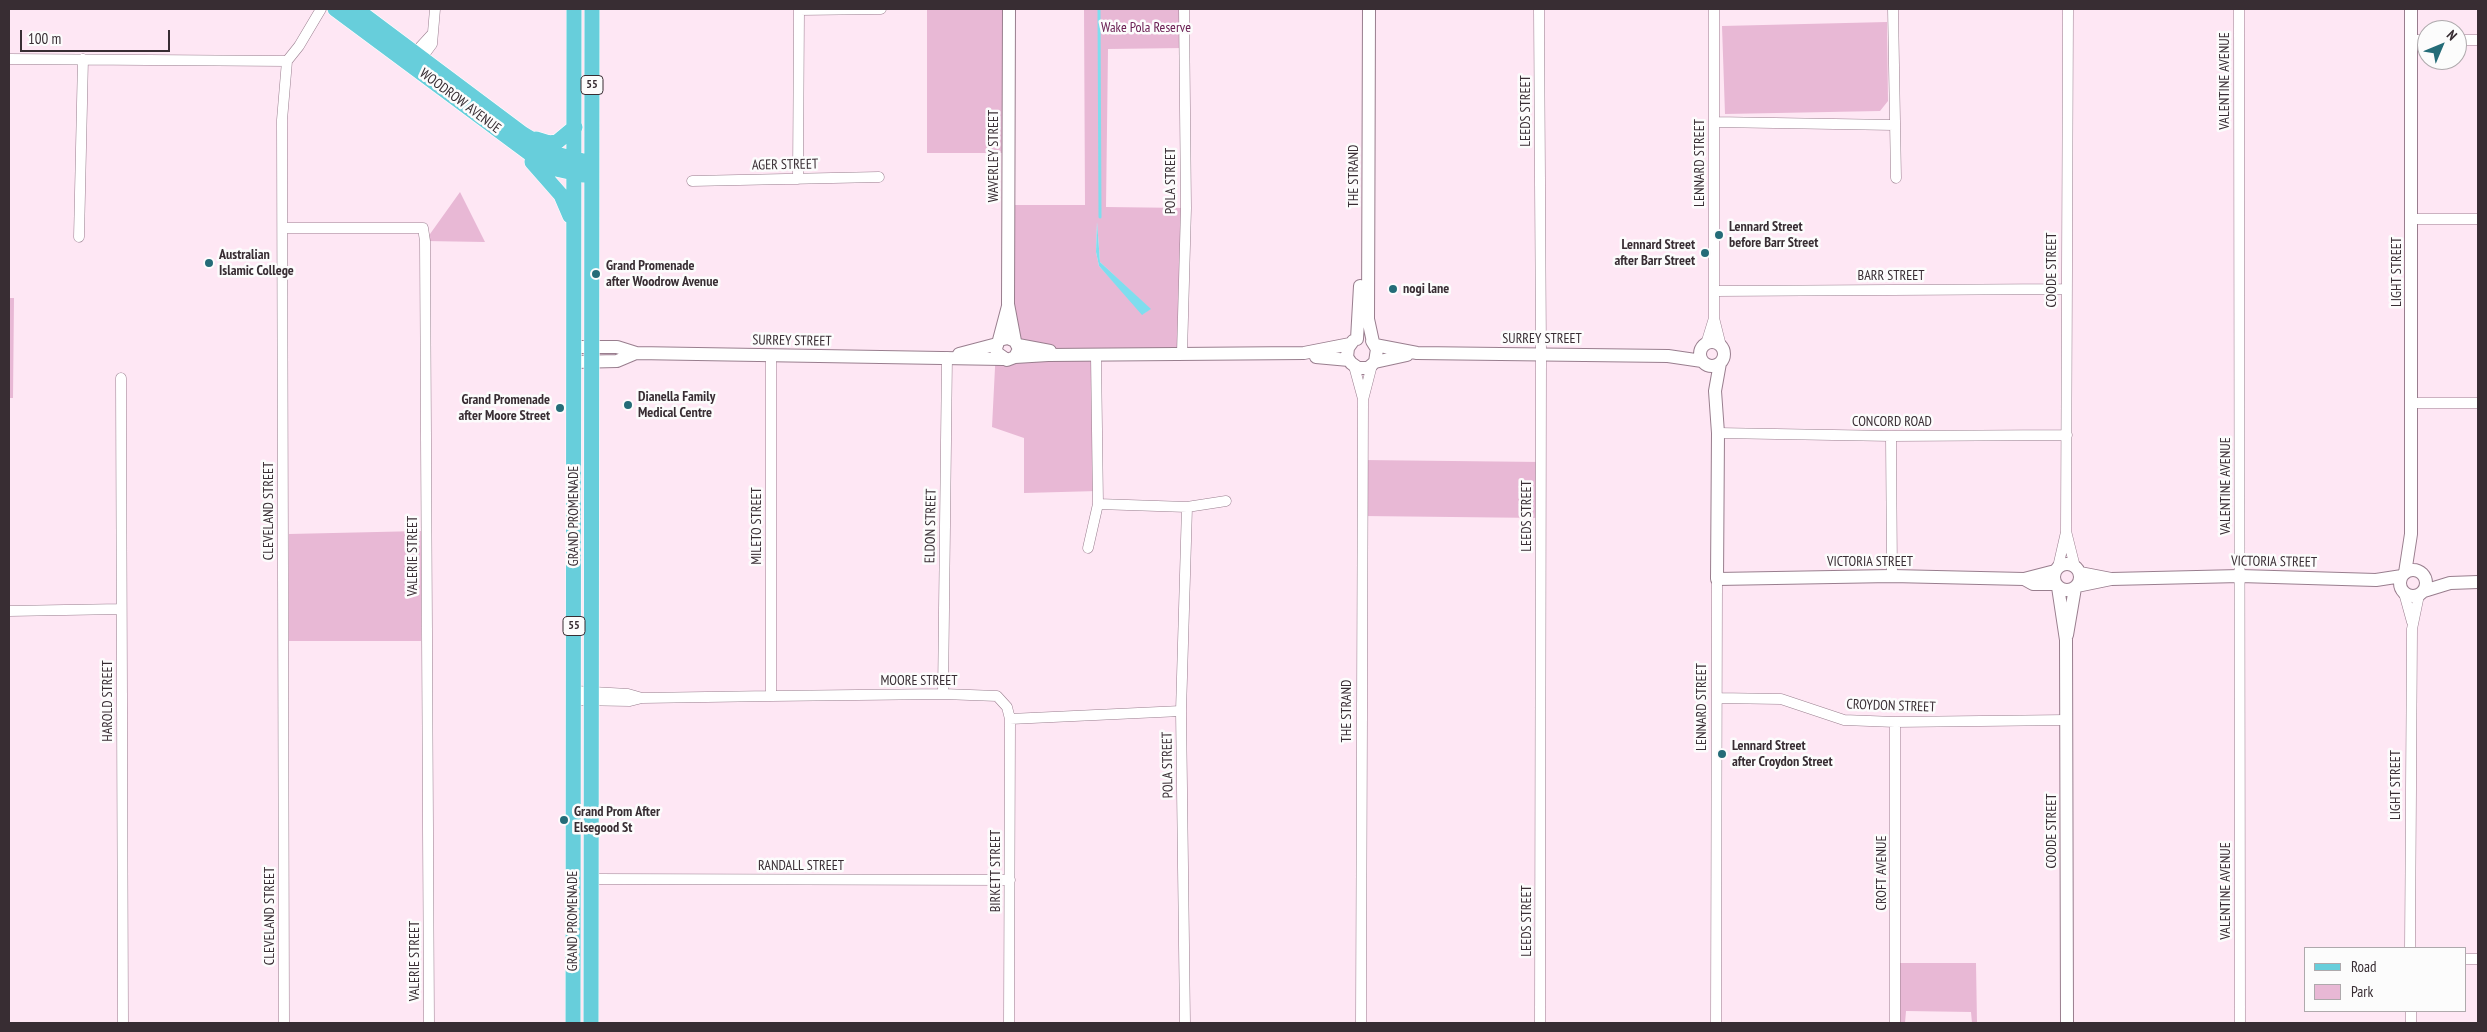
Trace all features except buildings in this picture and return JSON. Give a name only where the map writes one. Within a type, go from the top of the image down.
[{"type":"main road","name":"WOODROW AVENUE","points":[[335,9],[415,60]]},
{"type":"main road","name":"WOODROW AVENUE","points":[[356,9],[415,60],[517,136],[537,159],[556,169],[592,168]]},
{"type":"main road","name":"GRAND PROMENADE","points":[[573,1023],[574,9]]},
{"type":"main road","name":"GRAND PROMENADE","points":[[591,1023],[592,9]]},
{"type":"main road","points":[[517,136],[554,143],[575,127]]},
{"type":"main road","points":[[517,136],[561,194],[573,229]]},
{"type":"street","points":[[9,59],[287,61],[321,9]]},
{"type":"street","points":[[415,60],[433,33],[435,9]]},
{"type":"street","points":[[798,179],[799,9],[881,9]]},
{"type":"street","name":"WAVERLEY STREET","points":[[1009,9],[1008,304],[1013,351]]},
{"type":"street","name":"POLA STREET","points":[[1182,354],[1186,208],[1184,9]]},
{"type":"street","name":"THE STRAND","points":[[1353,342],[1361,259],[1360,9]]},
{"type":"street","name":"THE STRAND","points":[[1369,9],[1368,319],[1374,344]]},
{"type":"street","name":"LEEDS STREET","points":[[1539,9],[1541,353],[1540,1023]]},
{"type":"street","name":"LENNARD STREET","points":[[1714,9],[1714,318],[1724,355],[1720,363],[1715,391],[1718,433],[1716,1023]]},
{"type":"street","points":[[1893,9],[1896,178]]},
{"type":"street","name":"COODE STREET","points":[[2067,1023],[2066,640],[2057,577],[2066,531],[2068,9]]},
{"type":"street","name":"VALENTINE AVENUE","points":[[2239,9],[2240,1023]]},
{"type":"street","name":"LIGHT STREET","points":[[2403,575],[2411,534],[2411,9]]},
{"type":"street","points":[[2411,40],[2417,40]]},
{"type":"street","points":[[79,238],[83,59]]},
{"type":"street","name":"CLEVELAND STREET","points":[[284,1023],[284,228],[282,120],[287,61]]},
{"type":"street","points":[[1715,122],[1894,125]]},
{"type":"street","name":"AGER STREET","points":[[692,181],[879,177]]},
{"type":"street","points":[[2411,219],[2478,219]]},
{"type":"street","name":"VALERIE STREET","points":[[284,228],[423,228],[425,251],[429,1023]]},
{"type":"street","name":"BARR STREET","points":[[1715,291],[2067,289]]},
{"type":"street","name":"WAVERLEY STREET","points":[[998,342],[1008,304]]},
{"type":"street","name":"LENNARD STREET","points":[[1714,318],[1700,354],[1715,391]]},
{"type":"street","name":"SURREY STREET","points":[[947,357],[1008,338],[1013,351]]},
{"type":"street","points":[[1366,338],[1374,344],[1378,353],[1374,363],[1363,368],[1351,363],[1347,352],[1353,342],[1366,338]]},
{"type":"street","points":[[998,342],[997,353],[1013,351]]},
{"type":"street","name":"SURREY STREET","points":[[1304,354],[1353,342]]},
{"type":"street","points":[[1705,345],[1712,342],[1721,346]]},
{"type":"street","name":"SURREY STREET","points":[[1374,344],[1416,353],[1668,356],[1704,363]]},
{"type":"street","name":"SURREY STREET","points":[[1668,356],[1705,345]]},
{"type":"street","name":"SURREY STREET","points":[[574,355],[591,354],[617,347],[636,353],[771,356],[947,357],[1013,351],[1096,356],[1304,354],[1351,363]]},
{"type":"street","name":"SURREY STREET","points":[[1374,363],[1416,353]]},
{"type":"street","name":"MILETO STREET","points":[[771,356],[771,696]]},
{"type":"street","points":[[1088,548],[1098,504],[1096,356]]},
{"type":"street","name":"ELDON STREET","points":[[943,694],[947,357]]},
{"type":"street","name":"THE STRAND","points":[[1351,363],[1363,400]]},
{"type":"street","name":"THE STRAND","points":[[1361,1023],[1363,400],[1374,363]]},
{"type":"street","points":[[1704,363],[1711,366],[1720,363]]},
{"type":"street","name":"HAROLD STREET","points":[[120,378],[123,1023]]},
{"type":"street","points":[[2412,403],[2478,403]]},
{"type":"street","name":"CONCORD ROAD","points":[[1718,433],[1891,436],[2067,435]]},
{"type":"street","points":[[1891,436],[1892,576]]},
{"type":"street","points":[[1098,504],[1187,507],[1226,501]]},
{"type":"street","name":"POLA STREET","points":[[1185,1023],[1182,711],[1187,507]]},
{"type":"street","name":"COODE STREET","points":[[2066,531],[2078,570]]},
{"type":"street","name":"LIGHT STREET","points":[[2410,947],[2412,622],[2423,585],[2411,534]]},
{"type":"street","points":[[2069,564],[2078,570],[2080,580],[2076,587],[2066,590],[2057,577],[2069,564]]},
{"type":"street","name":"VICTORIA STREET","points":[[2078,570],[2111,579]]},
{"type":"street","points":[[2423,585],[2416,570],[2403,575],[2400,584],[2403,592],[2411,596],[2423,585],[2478,582]]},
{"type":"street","name":"VICTORIA STREET","points":[[2076,587],[2111,579],[2240,576],[2376,580],[2403,575]]},
{"type":"street","name":"VICTORIA STREET","points":[[1717,579],[1892,576],[2024,579],[2033,584],[2057,577]]},
{"type":"street","name":"VICTORIA STREET","points":[[2376,580],[2403,592]]},
{"type":"street","name":"COODE STREET","points":[[2066,640],[2076,587]]},
{"type":"street","name":"LIGHT STREET","points":[[2403,592],[2412,622]]},
{"type":"street","points":[[9,610],[121,609]]},
{"type":"street","name":"MOORE STREET","points":[[574,696],[628,694],[642,698],[943,694],[997,696],[1007,707],[1010,719]]},
{"type":"street","name":"CROYDON STREET","points":[[1717,698],[1781,699],[1844,720],[1896,722],[2067,720]]},
{"type":"street","points":[[1010,719],[1182,711]]},
{"type":"street","name":"BIRKETT STREET","points":[[1009,1023],[1010,719]]},
{"type":"street","name":"CROFT AVENUE","points":[[1895,1023],[1896,722]]},
{"type":"street","name":"RANDALL STREET","points":[[592,879],[1010,880]]},
{"type":"green space","points":[[927,9],[1009,9],[1009,153],[927,153]]},
{"type":"green space","name":"Wake Pola Reserve","points":[[1084,9],[1184,9],[1184,48],[1108,49],[1106,207],[1186,208],[1182,353],[1096,356],[1098,491],[1024,493],[1024,438],[992,427],[996,348],[997,353],[1018,353],[1008,338],[1010,205],[1085,205]],"holes":[[[1097,222],[1100,262],[1150,309],[1143,314],[1099,266],[1096,252]]]},
{"type":"green space","points":[[1887,22],[1888,101],[1880,111],[1725,114],[1722,26]]},
{"type":"green space","points":[[460,192],[485,242],[425,241]]},
{"type":"green space","points":[[9,298],[14,298],[13,398],[9,398]]},
{"type":"green space","points":[[1363,460],[1541,462],[1541,518],[1363,516]]},
{"type":"green space","points":[[421,531],[421,641],[289,641],[289,534]]},
{"type":"green space","points":[[1898,963],[1976,963],[1977,1023],[1972,1023],[1971,1012],[1906,1011],[1905,1023],[1899,1023]]},
{"type":"water","points":[[1097,222],[1100,262],[1151,309],[1142,315],[1099,266],[1096,252]]},
{"type":"waterway","points":[[1099,9],[1100,217]]},
{"type":"place","name":"Lennard Street before Barr Street","points":[[1719,235]]},
{"type":"place","name":"Lennard Street after Barr Street","points":[[1705,253]]},
{"type":"place","name":"Australian Islamic College","points":[[209,263]]},
{"type":"place","name":"Grand Promenade after Woodrow Avenue","points":[[596,274]]},
{"type":"place","name":"nogi lane","points":[[1393,289]]},
{"type":"place","name":"Dianella Family Medical Centre","points":[[628,405]]},
{"type":"place","name":"Grand Promenade after Moore Street","points":[[560,408]]},
{"type":"place","name":"Lennard Street after Croydon Street","points":[[1722,754]]},
{"type":"place","name":"Grand Prom After Elsegood St","points":[[564,820]]}]
